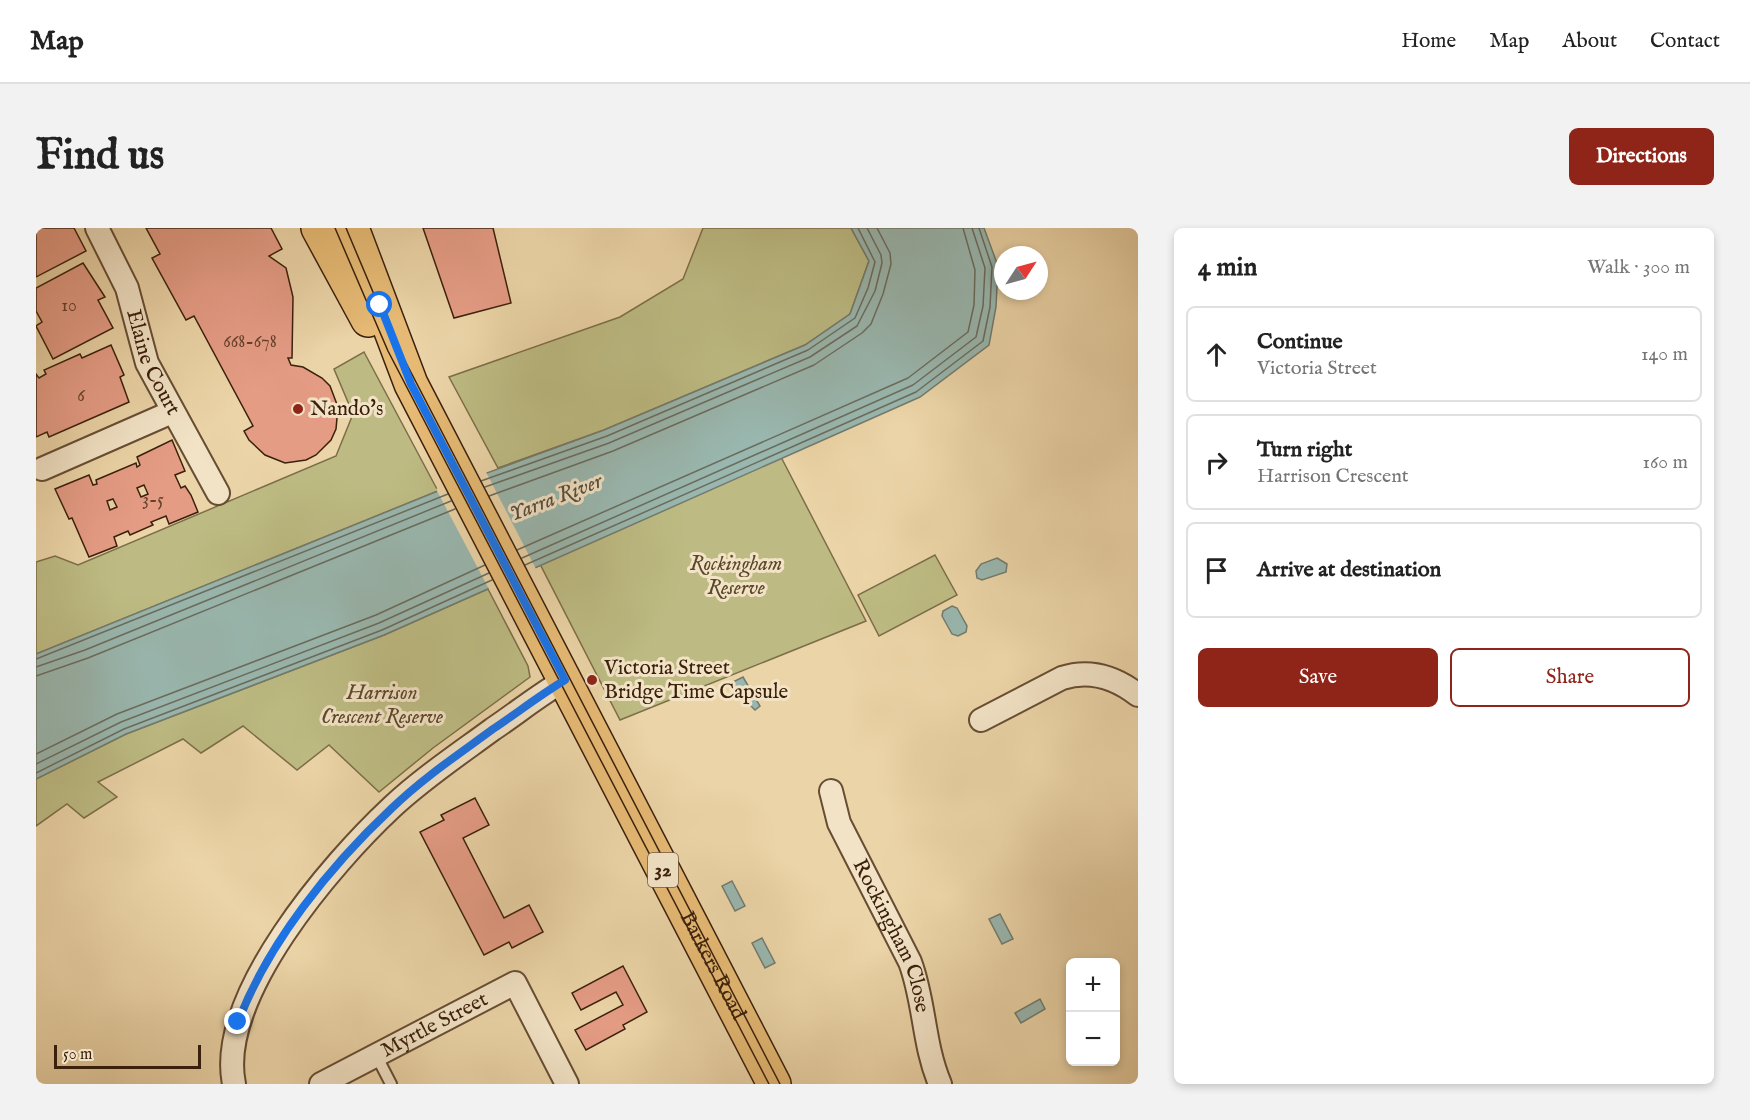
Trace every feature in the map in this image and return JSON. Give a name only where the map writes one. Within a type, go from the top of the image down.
[{"type":"main road","name":"32","points":[[318,228],[370,324],[411,384]]},
{"type":"main road","name":"32","points":[[352,228],[411,384],[559,668]]},
{"type":"main road","name":"Barkers Road","points":[[559,668],[774,1084]]},
{"type":"street","name":"Elaine Court","points":[[98,228],[127,288],[141,349],[172,412],[202,461],[218,493]]},
{"type":"street","points":[[38,473],[172,412]]},
{"type":"street","points":[[234,1084],[234,1042],[238,1022],[249,993],[286,931],[326,880],[392,807],[559,668]]},
{"type":"street","points":[[981,720],[1062,678],[1075,674],[1086,673],[1108,678],[1138,695]]},
{"type":"street","name":"Rockingham Close","points":[[831,791],[839,823],[918,982],[927,1045],[940,1084]]},
{"type":"street","name":"Myrtle Street","points":[[321,1084],[515,983],[567,1084]]},
{"type":"lane","points":[[376,1055],[391,1084]]},
{"type":"green space","points":[[703,228],[851,228],[869,261],[850,314],[805,345],[604,430],[498,468],[449,377],[620,317],[683,279]]},
{"type":"green space","points":[[364,352],[438,491],[36,654],[36,562],[55,556],[78,565],[336,456],[353,414],[334,369]]},
{"type":"green space","name":"Rockingham Reserve","points":[[781,457],[866,621],[620,720],[540,564]]},
{"type":"green space","points":[[935,555],[957,595],[879,636],[858,595]]},
{"type":"green space","name":"Harrison Crescent Reserve","points":[[488,589],[528,666],[530,677],[433,748],[379,792],[329,745],[297,770],[243,726],[201,753],[183,739],[98,782],[117,797],[84,818],[67,804],[36,826],[36,779],[126,734],[384,635]]},
{"type":"water","name":"Yarra River","points":[[851,228],[984,228],[994,255],[994,300],[996,300],[989,345],[920,397],[384,635],[126,734],[36,779],[36,654],[438,491],[604,430],[805,345],[850,314],[869,261]]},
{"type":"water","points":[[997,558],[1007,564],[1006,572],[982,580],[977,578],[976,571],[981,564]]},
{"type":"water","points":[[952,606],[957,608],[967,626],[966,632],[958,636],[952,634],[942,616],[943,611]]},
{"type":"water","points":[[743,677],[760,706],[755,710],[729,684]]},
{"type":"water","points":[[732,881],[745,906],[735,911],[722,886]]},
{"type":"water","points":[[1000,914],[1013,939],[1002,944],[989,919]]},
{"type":"water","points":[[762,938],[775,963],[765,968],[752,943]]},
{"type":"water","points":[[1040,999],[1045,1009],[1021,1023],[1015,1013]]},
{"type":"pier","points":[[485,470],[536,569],[490,591],[436,489]]},
{"type":"building","points":[[36,228],[74,228],[86,251],[36,277]]},
{"type":"building","points":[[146,228],[271,228],[282,249],[269,256],[286,268],[293,297],[292,358],[288,358],[291,365],[303,367],[322,378],[330,386],[338,407],[336,429],[331,440],[316,455],[306,460],[285,463],[265,455],[249,440],[244,431],[253,426],[194,316],[186,320],[152,258],[160,254]]},
{"type":"building","points":[[423,228],[493,228],[511,303],[454,318]]},
{"type":"building","points":[[83,263],[105,297],[98,300],[113,328],[53,359],[36,326],[42,322],[36,311],[36,288]]},
{"type":"building","points":[[111,345],[124,375],[120,377],[129,402],[49,437],[47,432],[36,437],[36,374],[39,378],[46,374],[44,370],[80,354],[82,358]]},
{"type":"building","points":[[172,440],[185,471],[175,475],[181,488],[185,486],[191,495],[198,512],[169,524],[166,516],[151,522],[153,525],[130,535],[128,531],[114,537],[117,546],[89,557],[72,518],[69,519],[55,489],[89,475],[93,485],[97,484],[96,480],[136,463],[137,467],[140,465],[137,457]],"holes":[[[144,485],[148,494],[141,497],[137,488]],[[113,499],[117,507],[110,510],[107,501]]]},
{"type":"building","points":[[475,798],[489,825],[463,838],[504,918],[529,905],[543,932],[512,948],[509,942],[484,955],[420,832],[444,820],[441,815]]},
{"type":"building","points":[[623,966],[647,1012],[623,1025],[625,1029],[586,1050],[575,1030],[623,1005],[616,992],[581,1010],[572,993]]},
{"type":"tram line","points":[[335,228],[388,351],[769,1084]]},
{"type":"tram line","points":[[346,228],[389,330],[780,1084]]},
{"type":"place","name":"Nando's","points":[[298,409]]},
{"type":"place","name":"Victoria Street Bridge Time Capsule","points":[[592,680]]},
{"type":"route","points":[[238,1022],[249,993],[265,962],[286,931],[360,840],[392,807],[436,770],[565,680],[411,384],[380,305]]}]
